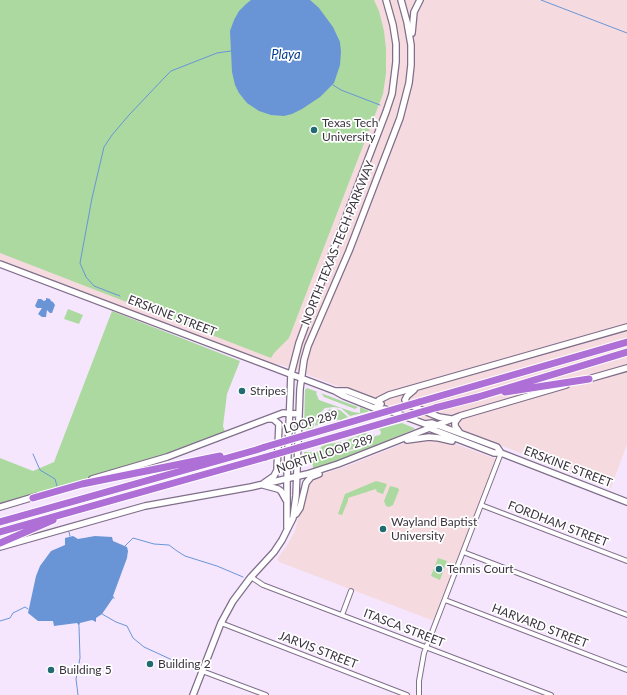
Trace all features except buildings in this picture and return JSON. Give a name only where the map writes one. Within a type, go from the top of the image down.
[{"type":"highway","points":[[615,346],[627,338]]},
{"type":"highway","name":"LOOP 289","points":[[0,522],[219,461],[627,342]]},
{"type":"highway","name":"LOOP 289","points":[[0,532],[478,397],[627,352]]},
{"type":"highway","points":[[478,397],[589,378]]},
{"type":"highway","points":[[32,498],[82,484],[230,454],[257,447],[265,447]]},
{"type":"highway","points":[[0,543],[58,519],[127,498],[140,492]]},
{"type":"main road","name":"NORTH TEXAS TECH PARKWAY","points":[[287,527],[287,479],[291,374],[299,343],[392,94],[396,62],[396,44],[393,25],[386,0]]},
{"type":"main road","name":"NORTH TEXAS TECH PARKWAY","points":[[293,518],[296,504],[300,378],[304,360],[308,346],[349,251],[400,118],[409,83],[411,45],[408,22],[401,0]]},
{"type":"main road","points":[[411,45],[414,12],[420,0]]},
{"type":"main road","name":"ERSKINE STREET","points":[[0,264],[291,374],[344,396],[427,426],[475,446],[494,453],[502,453],[627,502]]},
{"type":"main road","points":[[377,403],[380,399],[389,395],[627,327]]},
{"type":"main road","points":[[437,425],[460,416],[627,368]]},
{"type":"main road","points":[[421,386],[408,393],[405,400],[407,404],[439,417],[453,419]]},
{"type":"main road","name":"ERSKINE STREET","points":[[335,391],[346,391],[382,404],[382,409]]},
{"type":"main road","points":[[0,507],[167,457],[283,413],[299,414]]},
{"type":"main road","points":[[460,416],[455,422],[455,426],[456,429],[462,434]]},
{"type":"main road","points":[[261,485],[274,476],[277,470],[279,424],[273,419],[267,419]]},
{"type":"main road","name":"ERSKINE STREET","points":[[427,426],[432,423],[497,447],[502,453]]},
{"type":"main road","name":"NORTH LOOP 289","points":[[0,547],[145,506],[287,479],[338,464],[395,442],[427,426]]},
{"type":"main road","points":[[395,442],[434,437],[475,446]]},
{"type":"main road","points":[[193,695],[221,623],[233,601],[251,577],[274,552],[282,540],[287,527],[300,508],[304,487],[308,480],[313,476],[330,470],[338,464]]},
{"type":"main road","points":[[261,485],[278,489],[284,496],[287,504]]},
{"type":"street","points":[[419,695],[421,666],[427,647],[502,453]]},
{"type":"street","name":"FORDHAM STREET","points":[[482,505],[627,561]]},
{"type":"street","points":[[463,552],[627,616]]},
{"type":"street","name":"ITASCA STREET","points":[[251,577],[263,585],[551,695]]},
{"type":"street","points":[[342,615],[351,591]]},
{"type":"street","name":"HARVARD STREET","points":[[445,600],[627,670]]},
{"type":"street","name":"JARVIS STREET","points":[[221,623],[407,695]]},
{"type":"street","points":[[202,671],[266,695]]},
{"type":"shaded area","name":"Texas Tech University","points":[[0,0],[627,0],[627,444],[611,488],[461,430],[435,423],[282,365],[274,364],[248,355],[0,260]]},
{"type":"shaded area","name":"Wayland Baptist University","points":[[424,439],[450,442],[496,459],[434,621],[279,562],[277,559],[295,531],[305,490],[309,481],[316,476],[350,465],[407,442]]},
{"type":"green space","points":[[0,0],[374,0],[379,11],[384,31],[386,49],[386,73],[383,94],[289,338],[271,358],[0,253]]},
{"type":"green space","points":[[68,309],[83,315],[79,324],[64,319]]},
{"type":"green space","points":[[112,311],[240,361],[227,394],[223,426],[225,432],[147,461],[0,504],[0,458],[33,471],[54,462]]},
{"type":"green space","points":[[307,388],[317,392],[319,400],[353,412],[360,413],[360,407],[369,411],[350,416],[341,408],[325,408],[316,417],[313,428],[304,430],[305,390]]},
{"type":"green space","points":[[321,393],[358,407],[355,409],[324,397]]},
{"type":"green space","points":[[330,409],[340,410],[348,417],[341,420],[330,419],[315,426],[320,415]]},
{"type":"green space","points":[[402,423],[415,429],[354,455],[315,468],[313,468],[312,459],[304,461],[304,452],[317,452],[322,446],[342,442],[365,433],[374,435],[366,443],[355,449],[328,450],[347,452],[360,449],[367,445],[375,436],[380,435],[381,432],[379,429]]},
{"type":"green space","points":[[376,481],[387,484],[383,494],[377,492],[376,489],[348,498],[342,515],[338,514],[345,494]]},
{"type":"green space","points":[[390,486],[398,488],[399,490],[393,505],[389,507],[386,506],[384,501]]},
{"type":"green space","name":"Tennis Court","points":[[438,558],[447,561],[440,580],[431,576]]},
{"type":"water","name":"Playa","points":[[251,0],[310,0],[319,8],[333,27],[340,42],[340,65],[334,83],[320,97],[292,114],[284,116],[271,115],[259,111],[247,103],[235,85],[232,72],[230,31],[239,11]]},
{"type":"water","points":[[46,298],[50,299],[55,305],[52,313],[47,310],[46,317],[42,317],[38,314],[42,308],[37,308],[35,306],[38,299],[44,301]]},
{"type":"water","points":[[73,536],[78,539],[95,536],[112,537],[113,541],[127,547],[127,558],[113,596],[115,599],[113,598],[102,614],[96,618],[96,622],[92,620],[80,623],[79,626],[77,623],[54,626],[53,621],[38,621],[28,613],[36,576],[40,566],[51,551],[65,545],[65,538]]},
{"type":"waterway","points":[[541,0],[627,33]]},
{"type":"waterway","points":[[120,296],[94,286],[86,277],[80,263],[92,198],[104,147],[129,115],[171,71],[217,53],[231,51]]},
{"type":"waterway","points":[[333,85],[341,90],[380,105]]},
{"type":"waterway","points":[[33,454],[40,470],[55,479],[57,486]]},
{"type":"waterway","points":[[69,532],[70,536]]},
{"type":"waterway","points":[[125,546],[133,538],[154,544],[169,545],[185,556],[217,566],[243,577]]},
{"type":"waterway","points":[[0,621],[10,618],[13,613],[25,607],[28,609]]},
{"type":"waterway","points":[[102,614],[127,626],[133,638],[144,647],[194,670]]},
{"type":"waterway","points":[[78,695],[76,679],[80,658],[79,626]]},
{"type":"place","name":"Texas Tech University","points":[[314,130]]},
{"type":"place","name":"Stripes","points":[[242,391]]},
{"type":"place","name":"Wayland Baptist University","points":[[383,529]]},
{"type":"place","name":"Tennis Court","points":[[439,569]]},
{"type":"place","name":"Building 2","points":[[150,664]]},
{"type":"place","name":"Building 5","points":[[51,670]]}]
